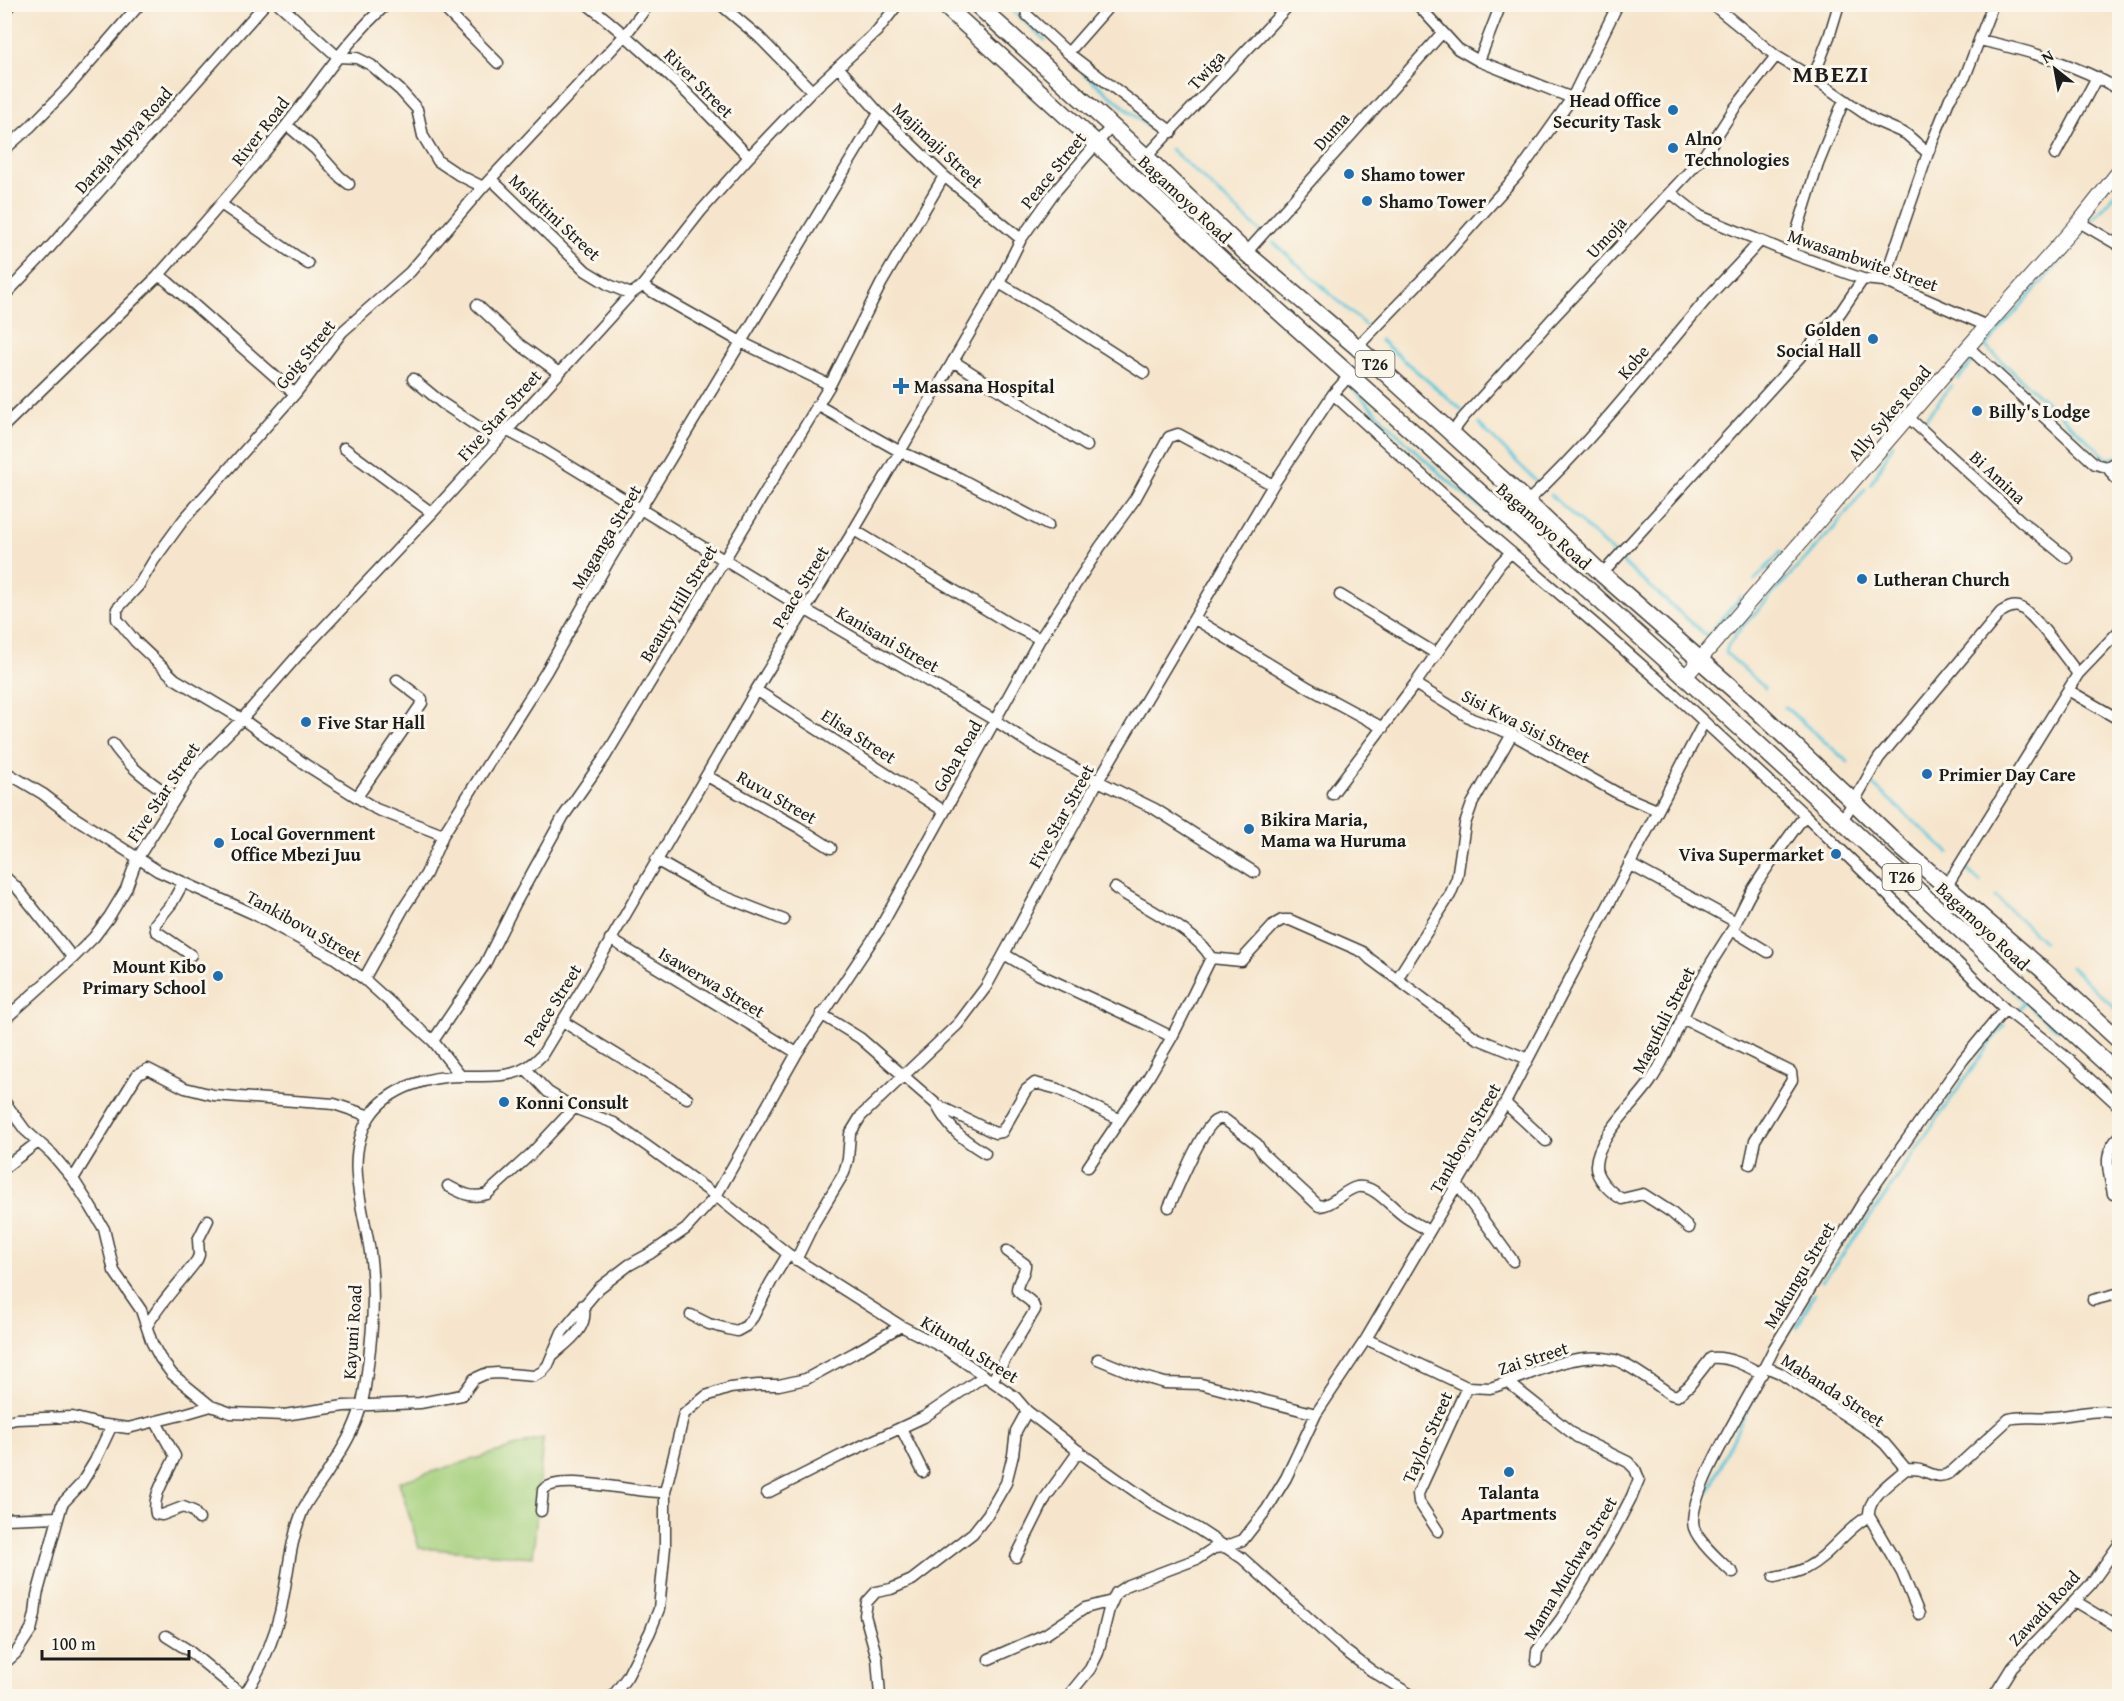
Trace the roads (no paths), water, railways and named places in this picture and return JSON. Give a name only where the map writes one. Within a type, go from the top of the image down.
[{"type":"highway","name":"Bagamoyo Road","points":[[943,4],[1685,678],[2013,980],[2102,1066],[2120,1076]]},
{"type":"highway","name":"Bagamoyo Road","points":[[976,4],[1146,158],[1246,253],[1357,347],[1527,502],[1602,574],[1757,710],[1946,887],[2043,970],[2120,1041]]},
{"type":"main road","name":"Ally Sykes Road","points":[[1685,678],[1968,347],[2079,222],[2120,170]]},
{"type":"street","points":[[4,12],[11,4]]},
{"type":"street","points":[[4,150],[64,92],[140,4]]},
{"type":"street","name":"Daraja Mpya Road","points":[[4,296],[265,4]]},
{"type":"street","points":[[279,4],[338,57]]},
{"type":"street","name":"River Road","points":[[4,426],[158,277],[222,205],[287,125],[338,57],[387,4]]},
{"type":"street","points":[[440,4],[498,63]]},
{"type":"street","name":"River Street","points":[[587,4],[626,34],[704,110],[748,157]]},
{"type":"street","name":"Goig Street","points":[[242,718],[175,679],[155,662],[117,619],[115,614],[117,609],[139,585],[184,519],[295,394],[342,332],[410,272],[487,183],[626,34],[649,4]]},
{"type":"street","points":[[720,4],[759,37],[812,91]]},
{"type":"street","name":"Five Star Street","points":[[4,1020],[94,937],[126,889],[137,859],[157,831],[196,766],[432,513],[631,294],[642,285],[748,157],[812,91],[877,31],[898,4]]},
{"type":"street","points":[[1025,4],[1027,15],[1068,53],[1172,132]]},
{"type":"street","points":[[1068,53],[1111,4]]},
{"type":"street","name":"Twiga","points":[[1146,158],[1290,4]]},
{"type":"street","points":[[1417,4],[1458,49],[1479,61],[1572,98]]},
{"type":"street","points":[[1479,61],[1501,4]]},
{"type":"street","points":[[1357,347],[1443,258],[1518,174],[1572,98],[1618,4]]},
{"type":"street","points":[[1712,4],[1776,56],[1874,120],[1906,134],[1928,153]]},
{"type":"street","points":[[1812,78],[1829,37],[1839,4]]},
{"type":"street","points":[[1884,281],[1928,153],[1950,98],[1965,77],[1993,4]]},
{"type":"street","name":"Duma","points":[[1246,253],[1443,33]]},
{"type":"street","points":[[1980,40],[2026,51],[2097,76],[2120,90]]},
{"type":"street","name":"Umoja","points":[[1451,434],[1551,320],[1703,157],[1734,108],[1776,56]]},
{"type":"street","name":"Msikitini Street","points":[[338,57],[357,58],[371,65],[400,90],[417,109],[423,136],[438,161],[459,175],[487,183],[586,271],[609,285],[631,294]]},
{"type":"street","name":"Majimaji Street","points":[[839,68],[879,113],[944,176],[1021,239]]},
{"type":"street","points":[[2055,155],[2097,76]]},
{"type":"street","points":[[1790,253],[1818,164],[1844,100]]},
{"type":"street","name":"Maganga Street","points":[[364,979],[403,909],[426,874],[443,835],[546,672],[607,564],[879,113]]},
{"type":"street","points":[[287,125],[350,184]]},
{"type":"street","name":"Peace Street","points":[[526,1069],[542,1055],[562,1022],[756,690],[854,530],[999,284],[1021,239],[1038,212],[1111,127]]},
{"type":"street","name":"Beauty Hill Street","points":[[433,1041],[485,964],[563,817],[606,757],[830,385],[881,284],[944,176]]},
{"type":"street","name":"Mwasambwite Street","points":[[1671,193],[1700,216],[1790,253],[1863,279],[1884,281],[1987,326]]},
{"type":"street","points":[[222,205],[308,264]]},
{"type":"street","points":[[2079,222],[2120,246]]},
{"type":"street","name":"Kobe","points":[[1527,502],[1570,459],[1760,241]]},
{"type":"street","points":[[158,277],[168,282],[295,394]]},
{"type":"street","points":[[1602,574],[1840,313],[1863,279]]},
{"type":"street","points":[[999,284],[1065,322],[1144,373]]},
{"type":"street","points":[[642,285],[741,342],[830,385]]},
{"type":"street","points":[[477,304],[519,344],[559,373]]},
{"type":"street","points":[[1968,347],[2095,464],[2107,467],[2120,484]]},
{"type":"street","points":[[953,361],[1087,446]]},
{"type":"street","name":"Five Star Street","points":[[691,1315],[709,1324],[737,1331],[746,1326],[771,1282],[792,1257],[844,1173],[848,1159],[850,1134],[861,1116],[958,1024],[986,987],[1098,781],[1274,485],[1333,394],[1350,376]]},
{"type":"street","points":[[413,379],[442,404],[498,440]]},
{"type":"street","points":[[1333,394],[1445,496],[1704,722],[1805,815],[2005,1009],[2067,1058],[2120,1107]]},
{"type":"street","points":[[817,405],[899,451],[959,478],[1048,525]]},
{"type":"street","name":"Bi Amina","points":[[1908,417],[2020,521],[2067,558]]},
{"type":"street","name":"Kanisani Street","points":[[506,430],[724,558],[806,610],[1032,745],[1155,809],[1254,872]]},
{"type":"street","name":"Goba Road","points":[[361,1406],[420,1403],[456,1397],[468,1390],[474,1379],[485,1374],[538,1375],[548,1365],[562,1332],[583,1305],[612,1277],[686,1229],[716,1196],[797,1053],[879,930],[1040,639],[1135,498],[1169,437],[1178,434],[1274,485]]},
{"type":"street","points":[[344,448],[432,513]]},
{"type":"street","points":[[2107,467],[2120,459]]},
{"type":"street","points":[[854,530],[1010,624],[1040,639]]},
{"type":"street","points":[[1332,794],[1511,552]]},
{"type":"street","points":[[1340,595],[1435,653]]},
{"type":"street","points":[[1841,821],[1856,802],[1862,784],[1879,758],[2001,612],[2008,608],[2019,607],[2031,616],[2078,674]]},
{"type":"street","points":[[1196,619],[1309,688],[1383,728]]},
{"type":"street","points":[[1946,887],[2078,674],[2120,630]]},
{"type":"street","points":[[357,797],[422,703],[422,699],[417,694],[397,680]]},
{"type":"street","name":"Sisi Kwa Sisi Street","points":[[1415,684],[1472,719],[1512,734],[1619,794],[1657,810]]},
{"type":"street","name":"Elisa Street","points":[[756,690],[944,811]]},
{"type":"street","points":[[2068,690],[2120,720]]},
{"type":"street","points":[[242,718],[306,765],[376,809],[443,835]]},
{"type":"street","name":"Tankbovu Street","points":[[1112,1601],[1122,1588],[1190,1562],[1214,1548],[1243,1540],[1267,1509],[1286,1478],[1316,1414],[1366,1338],[1505,1103],[1704,722]]},
{"type":"street","points":[[1730,746],[1742,732]]},
{"type":"street","points":[[1398,978],[1450,895],[1457,878],[1465,824],[1472,804],[1512,734]]},
{"type":"street","points":[[113,744],[122,757],[144,778],[175,799]]},
{"type":"street","points":[[4,771],[43,794],[137,859]]},
{"type":"street","name":"Ruvu Street","points":[[707,776],[798,826],[831,848]]},
{"type":"street","name":"Magufuli Street","points":[[1689,1228],[1671,1212],[1643,1194],[1622,1200],[1616,1196],[1601,1179],[1596,1165],[1598,1155],[1610,1134],[1652,1080],[1700,982],[1734,926],[1751,891],[1805,815]]},
{"type":"street","name":"Tankibovu Street","points":[[137,859],[183,883],[254,914],[333,957],[364,979],[433,1041],[460,1076]]},
{"type":"street","points":[[656,860],[710,891],[784,920]]},
{"type":"street","points":[[1629,864],[1734,926],[1768,952]]},
{"type":"street","points":[[4,876],[18,889],[73,958]]},
{"type":"street","points":[[183,883],[172,903],[155,924],[156,931],[191,956]]},
{"type":"street","points":[[1115,888],[1193,939],[1207,950],[1211,958]]},
{"type":"street","points":[[1211,958],[1241,961],[1275,924],[1282,920],[1290,920],[1363,952],[1476,1038],[1528,1059]]},
{"type":"street","name":"Isawerwa Street","points":[[610,939],[797,1053]]},
{"type":"street","points":[[1004,954],[1038,974],[1172,1037]]},
{"type":"street","points":[[1088,1167],[1148,1078],[1172,1037],[1211,958]]},
{"type":"street","name":"Makungu Street","points":[[1733,1573],[1697,1534],[1693,1514],[1718,1452],[1774,1348],[1863,1202],[1963,1060],[2005,1009]]},
{"type":"street","points":[[822,1014],[860,1038],[937,1105],[995,1133],[1001,1133],[1026,1090],[1035,1083],[1058,1089],[1119,1119]]},
{"type":"street","points":[[1682,1018],[1791,1072],[1792,1080],[1755,1140],[1750,1164]]},
{"type":"street","points":[[562,1022],[687,1098]]},
{"type":"street","points":[[73,1179],[137,1075],[148,1069],[185,1088],[213,1095],[334,1104],[370,1116]]},
{"type":"street","name":"Kayuni Road","points":[[244,1696],[267,1650],[279,1617],[290,1551],[303,1509],[346,1444],[361,1406],[368,1362],[373,1279],[357,1184],[356,1160],[362,1135],[370,1116],[382,1102],[408,1086],[460,1076],[509,1075],[526,1069]]},
{"type":"street","name":"Kitundu Street","points":[[526,1069],[548,1092],[574,1108],[614,1123],[716,1196],[792,1257],[900,1326],[944,1348],[1015,1397],[1027,1411],[1156,1506],[1242,1558],[1344,1650],[1413,1696]]},
{"type":"street","points":[[4,1101],[20,1125],[73,1179],[104,1229],[114,1271],[141,1310],[152,1343],[172,1374],[211,1406],[231,1413],[284,1415],[345,1406],[361,1406]]},
{"type":"street","points":[[1505,1103],[1546,1141]]},
{"type":"street","points":[[937,1105],[944,1119],[959,1137],[985,1153]]},
{"type":"street","points":[[448,1186],[467,1196],[479,1197],[487,1194],[532,1153],[574,1108]]},
{"type":"street","points":[[1169,1208],[1208,1129],[1220,1118],[1257,1144],[1263,1154],[1319,1206],[1326,1205],[1350,1189],[1364,1187],[1429,1231]]},
{"type":"street","points":[[2113,1194],[2108,1155],[2110,1145],[2120,1136]]},
{"type":"street","points":[[4,1168],[38,1142]]},
{"type":"street","points":[[1457,1184],[1514,1261]]},
{"type":"street","points":[[147,1326],[156,1309],[171,1294],[200,1255],[198,1240],[208,1220]]},
{"type":"street","points":[[767,1493],[942,1407],[988,1378],[1035,1310],[1030,1300],[1017,1290],[1025,1264],[1007,1251]]},
{"type":"street","points":[[2093,1300],[2120,1293]]},
{"type":"street","points":[[702,1335],[709,1324]]},
{"type":"street","points":[[613,1696],[627,1677],[659,1609],[665,1547],[665,1492],[684,1414],[706,1396],[730,1388],[791,1383],[806,1378],[900,1326]]},
{"type":"street","name":"Zai Street","points":[[1366,1338],[1467,1387],[1490,1388],[1574,1360],[1617,1360],[1670,1394],[1677,1396],[1689,1386],[1711,1358],[1717,1357],[1764,1370]]},
{"type":"street","points":[[1098,1359],[1137,1375],[1165,1383],[1201,1384],[1316,1414]]},
{"type":"street","name":"Mabanda Street","points":[[1764,1370],[1780,1373],[1871,1432],[1886,1444],[1906,1469]]},
{"type":"street","name":"Mama Muchwa Street","points":[[1509,1383],[1577,1437],[1628,1462],[1635,1469],[1639,1479],[1610,1538],[1561,1619],[1537,1651],[1536,1660]]},
{"type":"street","name":"Taylor Street","points":[[1438,1531],[1419,1502],[1418,1494],[1467,1387]]},
{"type":"street","points":[[4,1422],[16,1419],[72,1417],[111,1427],[128,1428],[211,1406]]},
{"type":"street","points":[[1919,1614],[1902,1573],[1869,1516],[1868,1511],[1873,1500],[1906,1469],[1919,1469],[1933,1476],[1942,1477],[1963,1461],[2002,1424],[2014,1418],[2051,1418],[2099,1410],[2120,1413]]},
{"type":"street","points":[[880,1696],[877,1658],[865,1615],[867,1602],[876,1592],[891,1589],[912,1580],[973,1533],[988,1514],[1006,1483],[1016,1431],[1027,1411]]},
{"type":"street","points":[[156,1422],[175,1456],[160,1488],[154,1510],[156,1514],[162,1515],[183,1507],[193,1511],[199,1520]]},
{"type":"street","points":[[4,1664],[16,1653],[31,1630],[37,1595],[62,1504],[81,1484],[111,1427]]},
{"type":"street","points":[[901,1428],[923,1472]]},
{"type":"street","points":[[1016,1557],[1046,1497],[1079,1451]]},
{"type":"street","points":[[541,1511],[543,1490],[552,1485],[600,1484],[665,1492]]},
{"type":"street","points":[[1774,1577],[1807,1568],[1855,1523],[1869,1516]]},
{"type":"street","points":[[4,1519],[58,1517]]},
{"type":"street","name":"Zawadi Road","points":[[1994,1696],[2012,1667],[2090,1585],[2120,1543]]},
{"type":"street","points":[[989,1659],[1046,1634],[1085,1608],[1112,1601],[1098,1653],[1090,1669],[1068,1696]]},
{"type":"street","points":[[2075,1601],[2120,1628]]},
{"type":"street","points":[[165,1636],[188,1650],[244,1696]]},
{"type":"waterway","points":[[1006,4],[1045,40]]},
{"type":"waterway","points":[[1082,72],[1158,135]]},
{"type":"waterway","points":[[1171,149],[1260,231]]},
{"type":"waterway","points":[[2091,221],[2120,189]]},
{"type":"waterway","points":[[2087,229],[1985,346],[2108,459],[2115,457]]},
{"type":"waterway","points":[[1274,243],[1366,326]]},
{"type":"waterway","points":[[1380,340],[1463,411]]},
{"type":"waterway","points":[[1958,379],[1976,357]]},
{"type":"waterway","points":[[1923,422],[1951,386]]},
{"type":"waterway","points":[[1353,389],[1445,478],[1506,526]]},
{"type":"waterway","points":[[1479,424],[1539,484]]},
{"type":"waterway","points":[[1871,484],[1893,444]]},
{"type":"waterway","points":[[1765,688],[1726,653],[1728,645],[1834,528],[1865,489]]},
{"type":"waterway","points":[[1551,495],[1613,553]]},
{"type":"waterway","points":[[1755,580],[1781,552]]},
{"type":"waterway","points":[[1623,563],[1707,636],[1741,597]]},
{"type":"waterway","points":[[1785,707],[1848,762]]},
{"type":"waterway","points":[[1872,784],[1949,853]]},
{"type":"waterway","points":[[1966,869],[1980,882]]},
{"type":"waterway","points":[[1996,897],[2044,942]]},
{"type":"waterway","points":[[2071,967],[2118,1011]]},
{"type":"waterway","points":[[1990,968],[2058,1030]]},
{"type":"waterway","points":[[2019,1009],[2025,1002]]},
{"type":"waterway","points":[[1822,1281],[1869,1218],[2004,1025]]},
{"type":"waterway","points":[[1797,1327],[1814,1294]]},
{"type":"waterway","points":[[1709,1492],[1754,1396]]},
{"type":"place","name":"Head Office Security Task","points":[[1673,110]]},
{"type":"place","name":"Alno Technologies","points":[[1673,148]]},
{"type":"place","name":"Shamo tower","points":[[1349,174]]},
{"type":"place","name":"Shamo Tower","points":[[1367,201]]},
{"type":"place","name":"Golden Social Hall","points":[[1873,339]]},
{"type":"place","name":"Massana Hospital","points":[[901,386]]},
{"type":"place","name":"Billy's Lodge","points":[[1977,411]]},
{"type":"place","name":"Lutheran Church","points":[[1862,579]]},
{"type":"place","name":"Five Star Hall","points":[[306,722]]},
{"type":"place","name":"Primier Day Care","points":[[1927,774]]},
{"type":"place","name":"Bikira Maria, Mama wa Huruma","points":[[1249,829]]},
{"type":"place","name":"Local Government Office Mbezi Juu","points":[[219,843]]},
{"type":"place","name":"Viva Supermarket","points":[[1836,854]]},
{"type":"place","name":"Mount Kibo Primary School","points":[[218,976]]},
{"type":"place","name":"Konni Consult","points":[[504,1102]]},
{"type":"place","name":"Talanta Apartments","points":[[1509,1472]]},
{"type":"district","name":"MBEZI","points":[[1831,73]]}]
